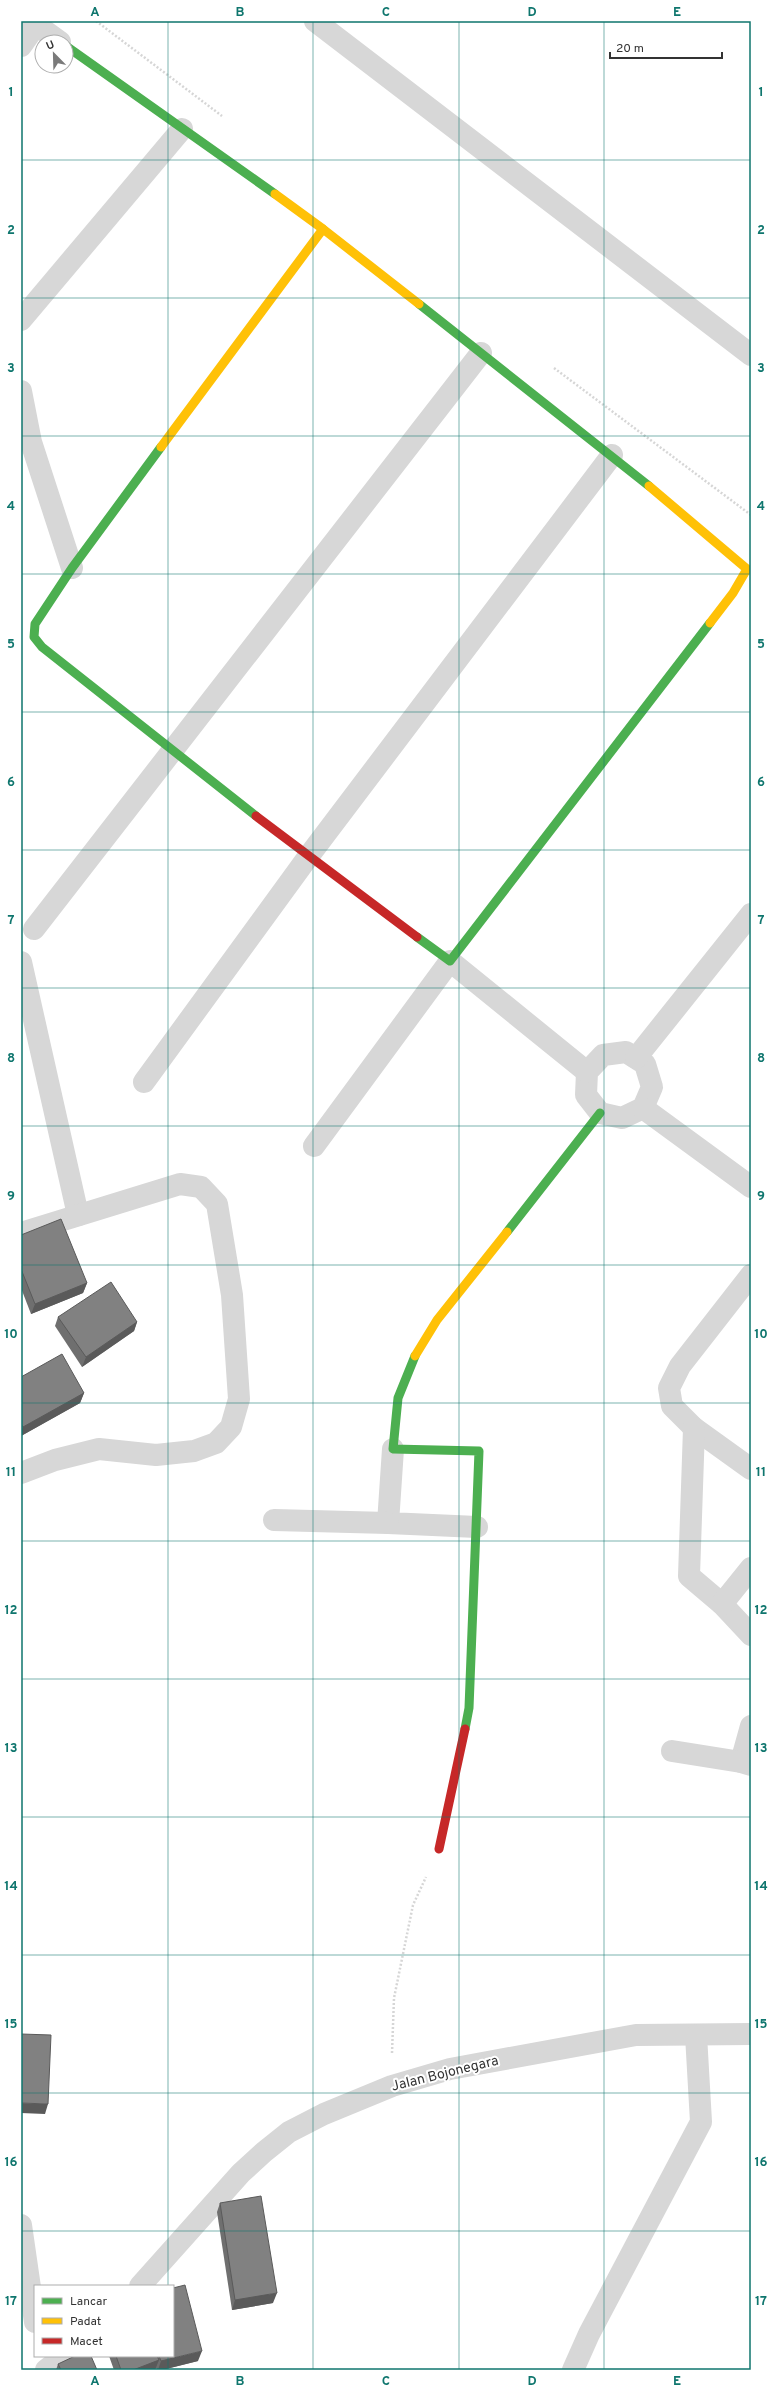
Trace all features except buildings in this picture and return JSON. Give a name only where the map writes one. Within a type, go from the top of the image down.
[{"type":"street","points":[[315,21],[751,355]]},
{"type":"street","points":[[21,46],[34,23],[49,34]]},
{"type":"street","points":[[74,52],[323,230],[612,455],[749,571],[450,961],[314,1146]]},
{"type":"street","points":[[21,320],[182,129]]},
{"type":"street","points":[[323,230],[72,568],[35,624],[34,639],[308,857],[450,961],[587,1072]]},
{"type":"street","points":[[34,928],[481,353]]},
{"type":"street","points":[[21,391],[31,442],[72,568]]},
{"type":"street","points":[[144,1082],[308,857],[612,455]]},
{"type":"street","points":[[636,1058],[751,914]]},
{"type":"street","points":[[21,962],[78,1216]]},
{"type":"street","points":[[626,1052],[645,1064],[652,1087],[643,1108],[622,1118],[600,1113],[586,1095],[587,1072],[603,1056],[626,1052]]},
{"type":"street","points":[[643,1108],[751,1188]]},
{"type":"street","points":[[388,1523],[398,1398],[410,1364],[437,1320],[600,1113]]},
{"type":"street","points":[[21,1233],[180,1184],[201,1187],[217,1204],[232,1294],[239,1399],[231,1428],[216,1443],[194,1451],[156,1455],[99,1449],[55,1460],[21,1473]]},
{"type":"street","points":[[751,1275],[680,1366],[669,1388],[672,1406],[694,1428],[751,1469]]},
{"type":"street","points":[[694,1428],[689,1576],[722,1604],[751,1635]]},
{"type":"street","points":[[393,1449],[480,1451],[469,1708],[439,1849]]},
{"type":"street","points":[[274,1520],[477,1527]]},
{"type":"street","points":[[722,1604],[751,1568]]},
{"type":"street","points":[[672,1751],[746,1763],[751,1726]]},
{"type":"street","name":"Jalan Bojonegara","points":[[141,2285],[241,2173],[289,2132],[324,2114],[392,2086],[450,2070],[636,2035],[751,2034]]},
{"type":"street","points":[[573,2370],[589,2334],[701,2122],[696,2035]]},
{"type":"street","points":[[21,2225],[34,2315]]},
{"type":"street","points":[[40,2357],[42,2370]]},
{"type":"street","points":[[46,2370],[63,2357]]},
{"type":"path","points":[[392,2086],[395,1990],[412,1906],[439,1849]]},
{"type":"traffic: fast","points":[[74,52],[275,194]]},
{"type":"traffic: fast","points":[[419,304],[649,486]]},
{"type":"traffic: fast","points":[[161,447],[72,568],[35,624],[34,637],[42,647],[256,816]]},
{"type":"traffic: fast","points":[[417,937],[450,961],[710,623]]},
{"type":"traffic: fast","points":[[507,1232],[600,1113]]},
{"type":"traffic: fast","points":[[415,1356],[398,1398],[393,1449],[479,1451],[469,1708],[465,1729]]},
{"type":"traffic: slow","points":[[275,194],[323,229],[419,304]]},
{"type":"traffic: slow","points":[[161,447],[323,229]]},
{"type":"traffic: slow","points":[[649,486],[747,569],[733,593],[710,623]]},
{"type":"traffic: slow","points":[[415,1356],[437,1320],[507,1232]]},
{"type":"traffic: jam","points":[[256,816],[417,937]]},
{"type":"traffic: jam","points":[[439,1849],[465,1729]]}]
